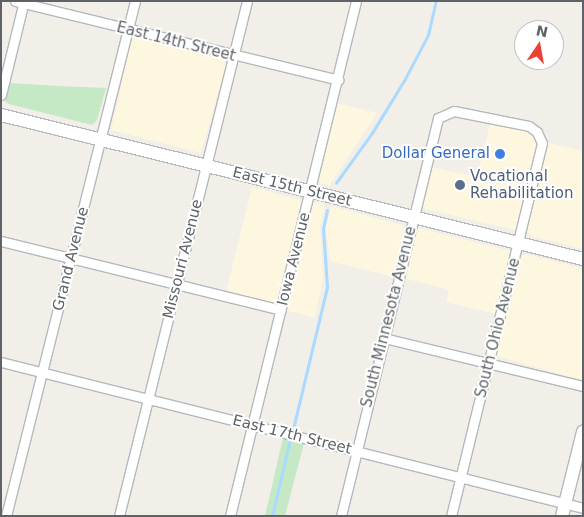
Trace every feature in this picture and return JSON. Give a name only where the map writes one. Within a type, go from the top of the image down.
[{"type":"main road","name":"East 15th Street","points":[[1,114],[583,259]]},
{"type":"main road","points":[[563,510],[583,432]]},
{"type":"street","name":"Grand Avenue","points":[[6,516],[135,1]]},
{"type":"street","name":"Missouri Avenue","points":[[119,516],[246,1]]},
{"type":"street","name":"Iowa Avenue","points":[[230,516],[356,1]]},
{"type":"street","name":"East 14th Street","points":[[20,2],[233,56],[338,80]]},
{"type":"street","points":[[1,95],[20,2]]},
{"type":"street","name":"South Minnesota Avenue","points":[[341,516],[438,118],[447,112],[462,112],[532,127],[542,140]]},
{"type":"street","name":"South Ohio Avenue","points":[[452,516],[519,243],[542,140]]},
{"type":"street","points":[[1,241],[281,310]]},
{"type":"street","points":[[384,338],[583,386]]},
{"type":"street","name":"East 17th Street","points":[[1,362],[461,478],[563,510],[583,508]]},
{"type":"shaded area","points":[[136,37],[224,59],[226,64],[201,153],[111,130],[131,40]]},
{"type":"shaded area","points":[[336,103],[377,113],[329,186],[318,182],[317,177]]},
{"type":"shaded area","points":[[491,120],[526,129],[534,133],[539,142],[515,230],[425,209],[422,205],[431,167],[477,177]]},
{"type":"shaded area","points":[[549,143],[583,151],[583,249],[532,236],[527,231]]},
{"type":"shaded area","points":[[252,187],[302,201],[278,298],[274,303],[226,292]]},
{"type":"shaded area","points":[[315,202],[325,204],[320,227],[323,277],[315,318],[286,310],[311,205]]},
{"type":"shaded area","points":[[331,206],[404,226],[394,277],[330,261],[326,229]]},
{"type":"shaded area","points":[[418,228],[510,251],[496,314],[446,302],[449,290],[404,278]]},
{"type":"shaded area","points":[[525,254],[583,269],[583,380],[496,356],[520,257]]},
{"type":"green space","points":[[10,83],[106,88],[97,120],[92,125],[9,104],[5,101]]},
{"type":"green space","points":[[283,438],[304,443],[285,516],[265,516]]},
{"type":"waterway","points":[[336,183],[372,133],[405,79],[428,35],[436,1]]},
{"type":"waterway","points":[[293,429],[327,287],[323,229],[327,210]]},
{"type":"waterway","points":[[272,516],[290,440]]},
{"type":"place","name":"Dollar General","points":[[500,154]]},
{"type":"place","name":"Vocational Rehabilitation","points":[[460,185]]}]
